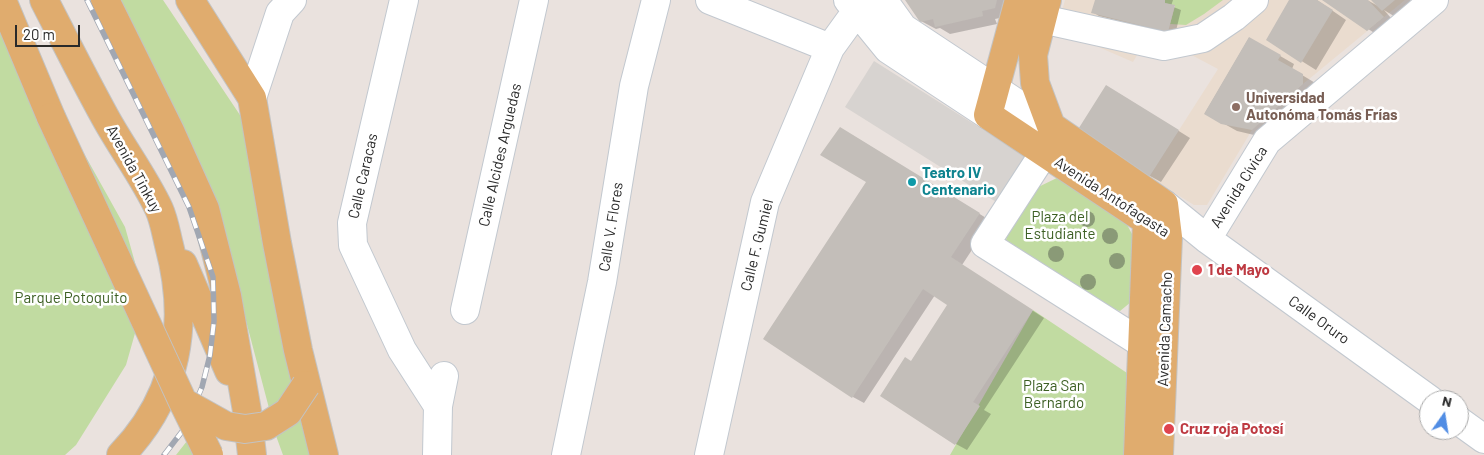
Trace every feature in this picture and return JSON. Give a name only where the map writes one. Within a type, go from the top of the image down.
[{"type":"main road","points":[[2,0],[51,118],[209,455]]},
{"type":"main road","name":"Avenida Tinkuy","points":[[44,0],[106,118],[159,210],[176,271],[179,318],[176,355],[155,412],[136,439],[121,455]]},
{"type":"main road","points":[[105,0],[170,131],[205,209],[227,296],[247,411],[252,455]]},
{"type":"main road","points":[[190,0],[252,98],[277,243],[306,385],[324,455]]},
{"type":"main road","points":[[992,102],[1019,0]]},
{"type":"main road","points":[[1044,9],[1033,55],[1035,82],[1051,126]]},
{"type":"main road","name":"Avenida Antofagasta","points":[[992,102],[1044,153],[1156,212]]},
{"type":"main road","name":"Avenida Antofagasta","points":[[1051,126],[1156,212],[1168,238]]},
{"type":"main road","points":[[159,210],[247,411]]},
{"type":"main road","name":"Avenida Camacho","points":[[1138,455],[1143,344],[1156,212]]},
{"type":"main road","name":"Avenida Camacho","points":[[1160,455],[1168,238]]},
{"type":"main road","points":[[183,402],[226,426],[244,429],[266,426],[288,412],[306,385]]},
{"type":"street","points":[[252,98],[280,14],[292,0]]},
{"type":"street","name":"Calle Caracas","points":[[404,0],[352,223],[353,244],[402,350],[438,406]]},
{"type":"street","name":"Calle Alcides Arguedas","points":[[465,310],[534,0]]},
{"type":"street","name":"Calle V. Flores","points":[[566,455],[602,282],[634,86],[656,0]]},
{"type":"street","points":[[710,0],[830,48]]},
{"type":"street","name":"Avenida Antofagasta","points":[[883,0],[903,28],[992,102]]},
{"type":"street","points":[[1044,9],[1164,46],[1203,38],[1234,18],[1254,0]]},
{"type":"street","name":"Avenida Cívica","points":[[1207,239],[1267,141],[1434,0]]},
{"type":"street","name":"Calle F. Gumiel","points":[[708,455],[765,202],[830,48],[859,4]]},
{"type":"street","name":"Avenida Antofagasta","points":[[859,4],[888,49],[992,102],[1051,126]]},
{"type":"street","points":[[1044,153],[985,244],[1143,344]]},
{"type":"street","name":"Avenida Antofagasta","points":[[1156,212],[1207,239]]},
{"type":"street","name":"Avenida Antofagasta","points":[[1168,238],[1207,239]]},
{"type":"street","name":"Calle Oruro","points":[[1207,239],[1419,392]]},
{"type":"street","points":[[437,455],[438,406],[444,376]]},
{"type":"street","points":[[1469,428],[1484,439]]},
{"type":"shaded area","name":"Universidad Autonóma Tomás Frías","points":[[1065,0],[1405,0],[1303,84],[1252,130],[1207,205],[1194,205],[1149,177],[1218,69],[1184,51],[1164,59],[1142,47],[1133,62],[1057,29]]},
{"type":"shaded area","points":[[874,61],[1031,160],[1001,205],[845,107]]},
{"type":"green space","points":[[115,0],[163,0],[252,133],[252,179],[297,383],[270,412],[215,203]]},
{"type":"green space","points":[[1165,0],[1223,0],[1186,25],[1170,24],[1175,6],[1165,3]]},
{"type":"green space","name":"Parque Potoquito","points":[[0,31],[62,114],[125,227],[145,298],[126,365],[76,445],[65,455],[0,455]]},
{"type":"green space","name":"Plaza del Estudiante","points":[[1061,176],[1123,217],[1133,236],[1131,302],[1120,311],[1108,307],[1006,240],[1014,212],[1030,191]]},
{"type":"green space","name":"Plaza San Bernardo","points":[[1033,310],[1127,373],[1125,455],[950,455]]},
{"type":"green space","points":[[302,406],[316,455],[283,455],[275,433]]},
{"type":"green space","points":[[187,441],[193,455],[176,455]]},
{"type":"building","points":[[905,0],[997,0],[995,8],[982,11],[983,16],[935,27],[933,19],[920,22]]},
{"type":"building","points":[[1095,0],[1165,0],[1165,3],[1175,5],[1168,32],[1091,13]]},
{"type":"building","points":[[1289,0],[1317,0],[1333,10],[1301,63],[1266,40]]},
{"type":"building","points":[[1322,0],[1368,0],[1384,17],[1367,31]]},
{"type":"building","points":[[1371,0],[1395,0],[1382,11]]},
{"type":"building","points":[[1249,37],[1281,55],[1278,60],[1303,74],[1303,84],[1252,130],[1221,124],[1204,114]]},
{"type":"building","points":[[1106,85],[1179,130],[1149,177],[1077,131]]},
{"type":"building","points":[[840,127],[980,213],[951,257],[1033,310],[973,402],[980,406],[955,445],[880,396],[905,357],[911,361],[947,305],[923,289],[852,398],[763,339],[866,182],[820,155]]},
{"type":"railway","points":[[87,0],[189,207],[213,277],[214,321],[210,355],[202,387],[184,429],[164,455]]},
{"type":"place","name":"Universidad Autonóma Tomás Frías","points":[[1236,107]]},
{"type":"place","name":"Teatro IV Centenario","points":[[912,182]]},
{"type":"place","name":"1 de Mayo","points":[[1197,270]]},
{"type":"place","name":"Cruz roja Potosí","points":[[1169,429]]}]
